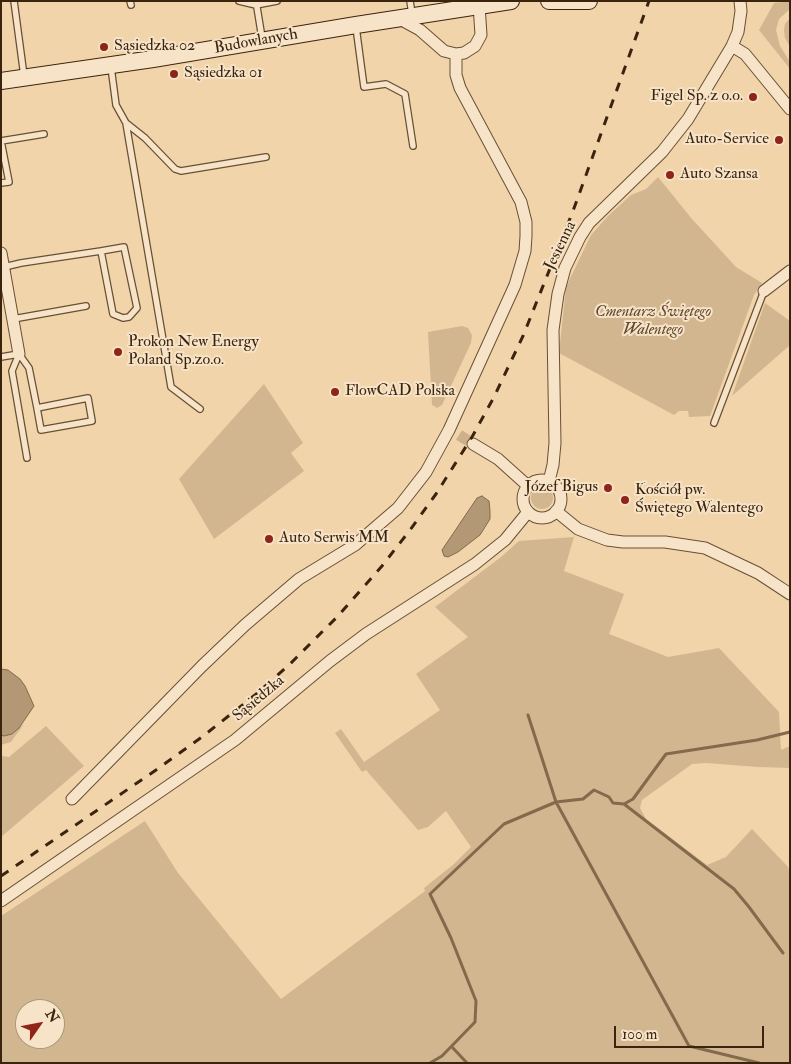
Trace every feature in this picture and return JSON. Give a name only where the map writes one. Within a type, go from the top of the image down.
[{"type":"main road","name":"Budowlanych","points":[[1,82],[356,24],[407,12],[478,6],[511,1]]},
{"type":"main road","points":[[549,1],[588,1]]},
{"type":"street","name":"Jesienna","points":[[548,481],[553,465],[555,443],[553,330],[558,294],[565,268],[589,223],[674,138],[688,119],[732,46],[738,32],[741,10],[740,1]]},
{"type":"street","points":[[407,12],[420,30],[444,51],[456,54],[464,53],[475,46],[481,35],[478,6]]},
{"type":"street","points":[[732,46],[745,54],[790,109]]},
{"type":"street","name":"Jesienna","points":[[72,799],[202,666],[245,625],[299,579],[355,545],[398,508],[454,432],[515,285],[526,251],[526,222],[521,202],[460,88],[456,75],[456,54]]},
{"type":"street","points":[[2,261],[19,354]]},
{"type":"street","points":[[764,291],[790,271]]},
{"type":"street","points":[[473,444],[498,459],[528,486]]},
{"type":"street","points":[[537,480],[548,481],[558,488],[560,506],[546,518],[533,516],[528,512],[523,502],[523,496],[528,486],[537,480]]},
{"type":"street","points":[[556,511],[578,529],[607,540],[665,542],[705,548],[758,573],[790,594]]},
{"type":"street","name":"Sąsiedzka","points":[[1,902],[235,740],[324,666],[366,634],[475,564],[505,540],[528,512]]},
{"type":"lane","points":[[14,1],[25,78]]},
{"type":"lane","points":[[239,1],[256,3],[277,1]]},
{"type":"lane","points":[[256,3],[262,40]]},
{"type":"lane","points":[[356,24],[364,87],[386,84],[405,94],[413,146]]},
{"type":"lane","points":[[111,65],[116,105],[126,123],[170,388],[200,409]]},
{"type":"lane","points":[[126,123],[145,138],[175,170],[181,171],[266,157]]},
{"type":"lane","points":[[1,183],[8,182],[1,141],[44,134]]},
{"type":"lane","points":[[2,261],[124,247],[137,308],[129,317],[123,318],[113,314],[101,251]]},
{"type":"lane","points":[[714,423],[764,291]]},
{"type":"lane","points":[[13,319],[86,306]]},
{"type":"lane","points":[[1,357],[19,354]]},
{"type":"lane","points":[[19,354],[29,368],[41,430],[92,420],[88,398],[37,408]]},
{"type":"lane","points":[[19,354],[12,371],[27,458]]},
{"type":"green space","points":[[790,1],[790,9],[779,19],[776,30],[780,46],[790,62],[790,69],[759,30],[774,3]]},
{"type":"green space","points":[[790,18],[790,47],[785,38],[784,30],[785,24]]},
{"type":"green space","name":"Cmentarz Świętego Walentego","points":[[658,177],[692,219],[736,267],[762,283],[754,295],[710,416],[689,417],[688,411],[679,411],[674,415],[559,353],[566,287],[591,235],[631,195],[646,189]]},
{"type":"green space","points":[[765,303],[790,321],[790,345],[732,396]]},
{"type":"green space","points":[[462,326],[468,328],[472,335],[471,343],[442,405],[437,408],[432,405],[428,332]]},
{"type":"green space","points":[[264,384],[303,443],[291,453],[304,471],[214,539],[179,479]]},
{"type":"green space","points":[[542,487],[550,490],[553,498],[550,506],[542,509],[534,506],[531,498],[534,490]]},
{"type":"green space","points":[[574,537],[564,571],[624,594],[609,634],[668,657],[719,648],[779,712],[781,750],[790,746],[790,768],[706,763],[692,764],[642,800],[640,808],[646,819],[707,865],[726,857],[752,829],[788,867],[790,873],[790,1063],[1,1063],[1,916],[145,821],[178,873],[281,999],[425,891],[424,888],[454,864],[471,847],[446,811],[428,827],[418,830],[366,770],[362,772],[335,733],[341,729],[364,762],[440,710],[416,674],[468,637],[435,607],[519,541]]},
{"type":"green space","points":[[24,724],[11,742],[1,745],[1,735],[4,736]]},
{"type":"green space","points":[[46,726],[84,766],[1,837],[1,756],[9,757]]},
{"type":"shaded area","points":[[482,496],[489,501],[490,519],[480,535],[458,552],[448,557],[444,556],[442,550],[477,498]]},
{"type":"shaded area","points":[[1,669],[8,670],[20,679],[34,706],[19,728],[12,734],[4,736],[1,735]]},
{"type":"waterway","points":[[528,715],[556,802],[689,1046],[759,1063]]},
{"type":"waterway","points":[[430,1063],[442,1056],[475,1022],[476,1001],[451,938],[430,894],[504,824],[556,802],[583,799],[594,790],[609,797],[613,803],[624,804],[633,799],[666,754],[757,740],[790,732]]},
{"type":"waterway","points":[[624,804],[734,889],[783,953]]},
{"type":"waterway","points":[[452,1047],[467,1063]]},
{"type":"tunnel","points":[[459,435],[473,444]]},
{"type":"railway","points":[[1,876],[156,770],[255,695],[289,665],[337,617],[382,566],[410,530],[436,494],[472,437],[494,397],[523,336],[573,211],[649,1]]},
{"type":"place","name":"Sąsiedzka 02","points":[[104,47]]},
{"type":"place","name":"Sąsiedzka 01","points":[[174,74]]},
{"type":"place","name":"Figel Sp. z o.o.","points":[[753,97]]},
{"type":"place","name":"Auto-Service","points":[[779,140]]},
{"type":"place","name":"Auto Szansa","points":[[670,175]]},
{"type":"place","name":"Prokon New Energy Poland Sp.zo.o.","points":[[118,352]]},
{"type":"place","name":"FlowCAD Polska","points":[[335,392]]},
{"type":"place","name":"Józef Bigus","points":[[608,488]]},
{"type":"place","name":"Kościół pw. Świętego Walentego","points":[[625,500]]},
{"type":"place","name":"Auto Serwis MM","points":[[269,539]]}]
